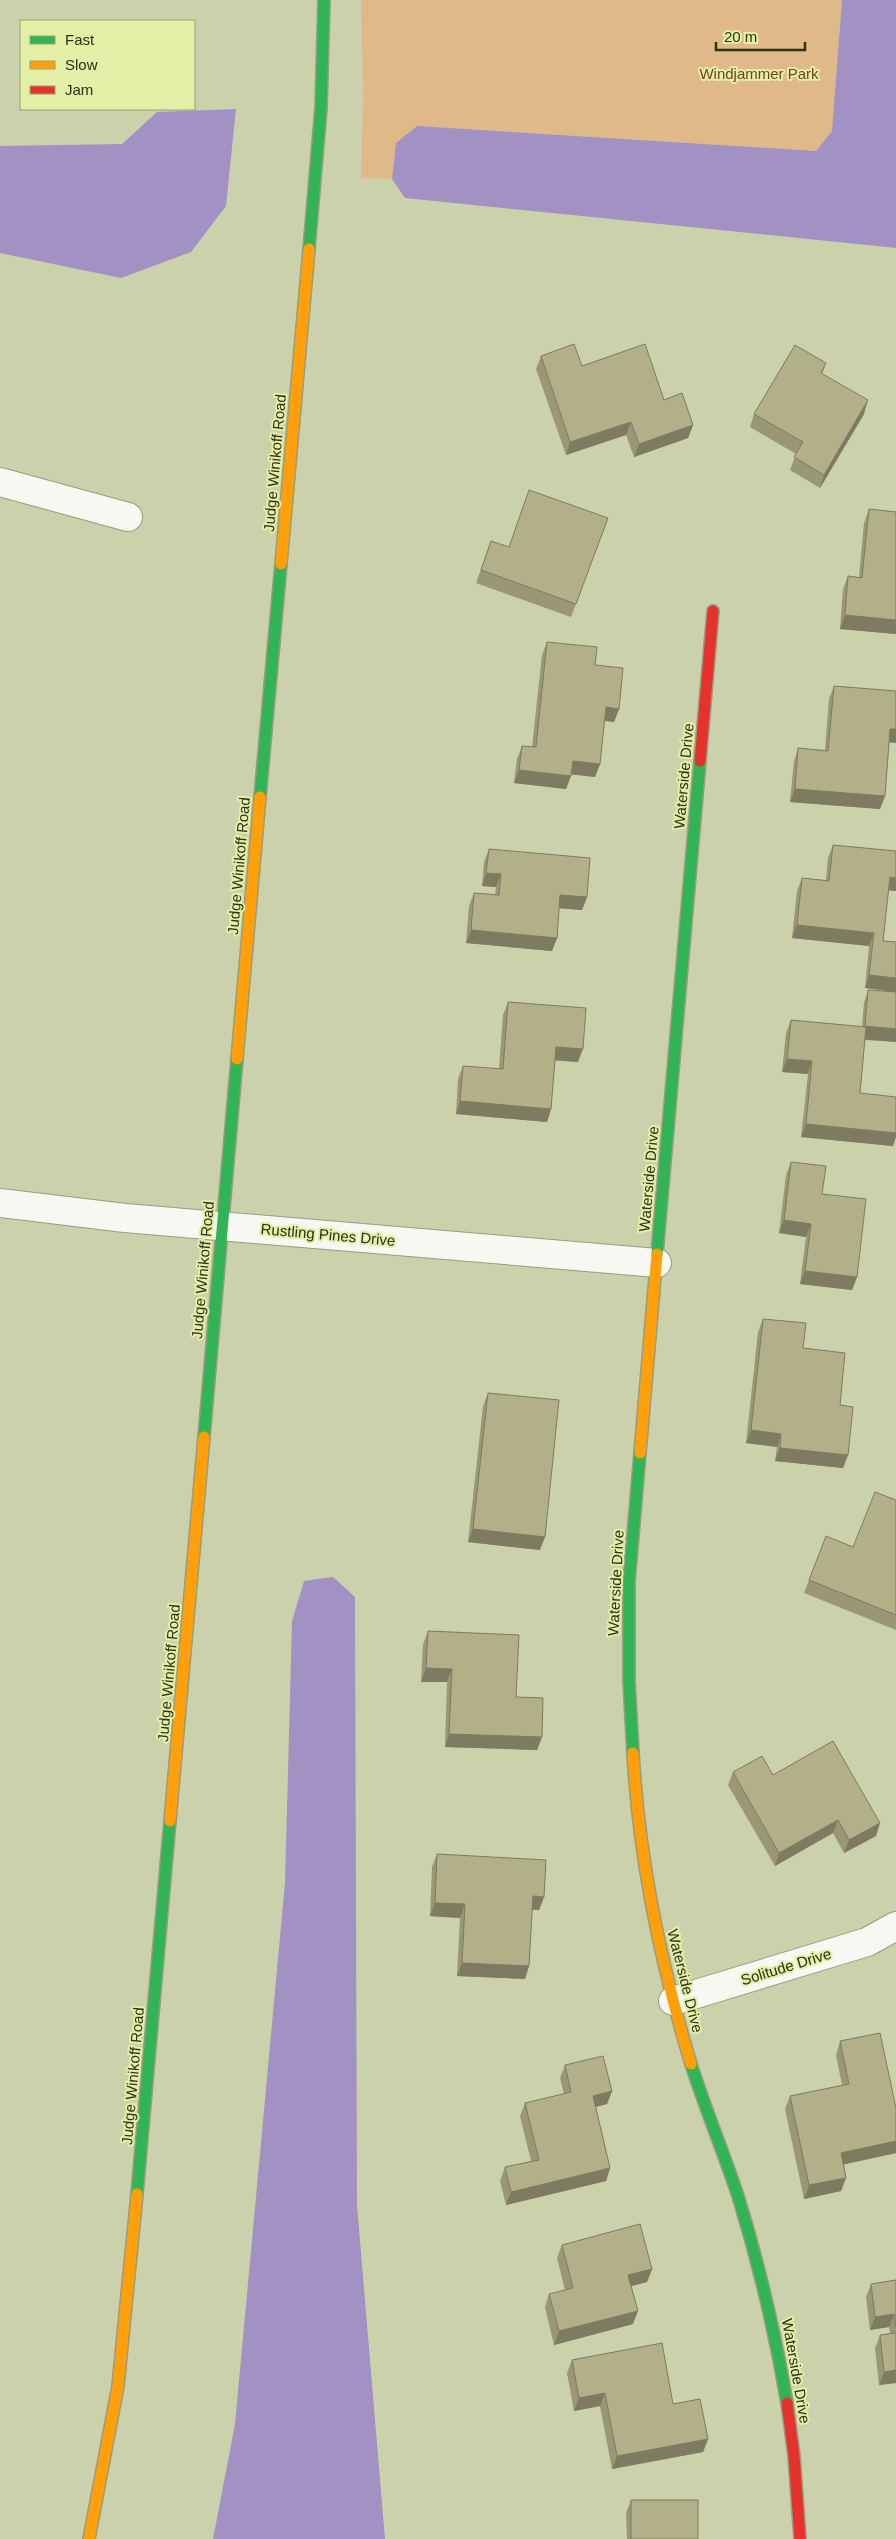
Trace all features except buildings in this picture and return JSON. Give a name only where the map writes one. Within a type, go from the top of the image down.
[{"type":"street","name":"Judge Winikoff Road","points":[[89,2539],[111,2434],[124,2337],[170,1843],[222,1226],[320,116],[324,0]]},
{"type":"street","points":[[0,482],[128,517]]},
{"type":"street","name":"Waterside Drive","points":[[713,611],[629,1582],[628,1680],[633,1777],[645,1874],[673,2001],[700,2094],[742,2209],[773,2322],[789,2414],[799,2506],[800,2539]]},
{"type":"street","name":"Rustling Pines Drive","points":[[0,1203],[222,1226],[656,1263]]},
{"type":"street","name":"Solitude Drive","points":[[673,2001],[867,1942],[896,1926]]},
{"type":"green space","name":"Windjammer Park","points":[[361,0],[842,0],[832,131],[816,151],[417,126],[396,143],[392,179],[361,178],[363,96]]},
{"type":"shaded area","points":[[842,0],[896,0],[896,248],[405,198],[392,179],[396,143],[417,126],[816,151],[832,131]]},
{"type":"shaded area","points":[[236,109],[226,206],[191,252],[121,278],[0,253],[0,146],[122,144],[157,112]]},
{"type":"shaded area","points":[[333,1577],[355,1597],[357,2205],[385,2539],[213,2539],[235,2424],[285,1883],[292,1621],[304,1581]]},
{"type":"traffic: fast","points":[[309,249],[321,108],[324,0]]},
{"type":"traffic: fast","points":[[260,797],[281,564]]},
{"type":"traffic: fast","points":[[657,1254],[700,761]]},
{"type":"traffic: fast","points":[[204,1437],[237,1059]]},
{"type":"traffic: fast","points":[[633,1753],[629,1681],[629,1582],[640,1453]]},
{"type":"traffic: fast","points":[[137,2194],[170,1821]]},
{"type":"traffic: fast","points":[[691,2064],[746,2222],[766,2299],[787,2403]]},
{"type":"traffic: slow","points":[[281,564],[309,249]]},
{"type":"traffic: slow","points":[[237,1059],[260,797]]},
{"type":"traffic: slow","points":[[640,1453],[657,1254]]},
{"type":"traffic: slow","points":[[170,1821],[204,1437]]},
{"type":"traffic: slow","points":[[633,1753],[640,1832],[653,1910],[670,1987],[691,2064]]},
{"type":"traffic: slow","points":[[89,2539],[118,2386],[137,2194]]},
{"type":"traffic: jam","points":[[700,761],[713,611]]},
{"type":"traffic: jam","points":[[787,2403],[794,2456],[800,2539]]}]
